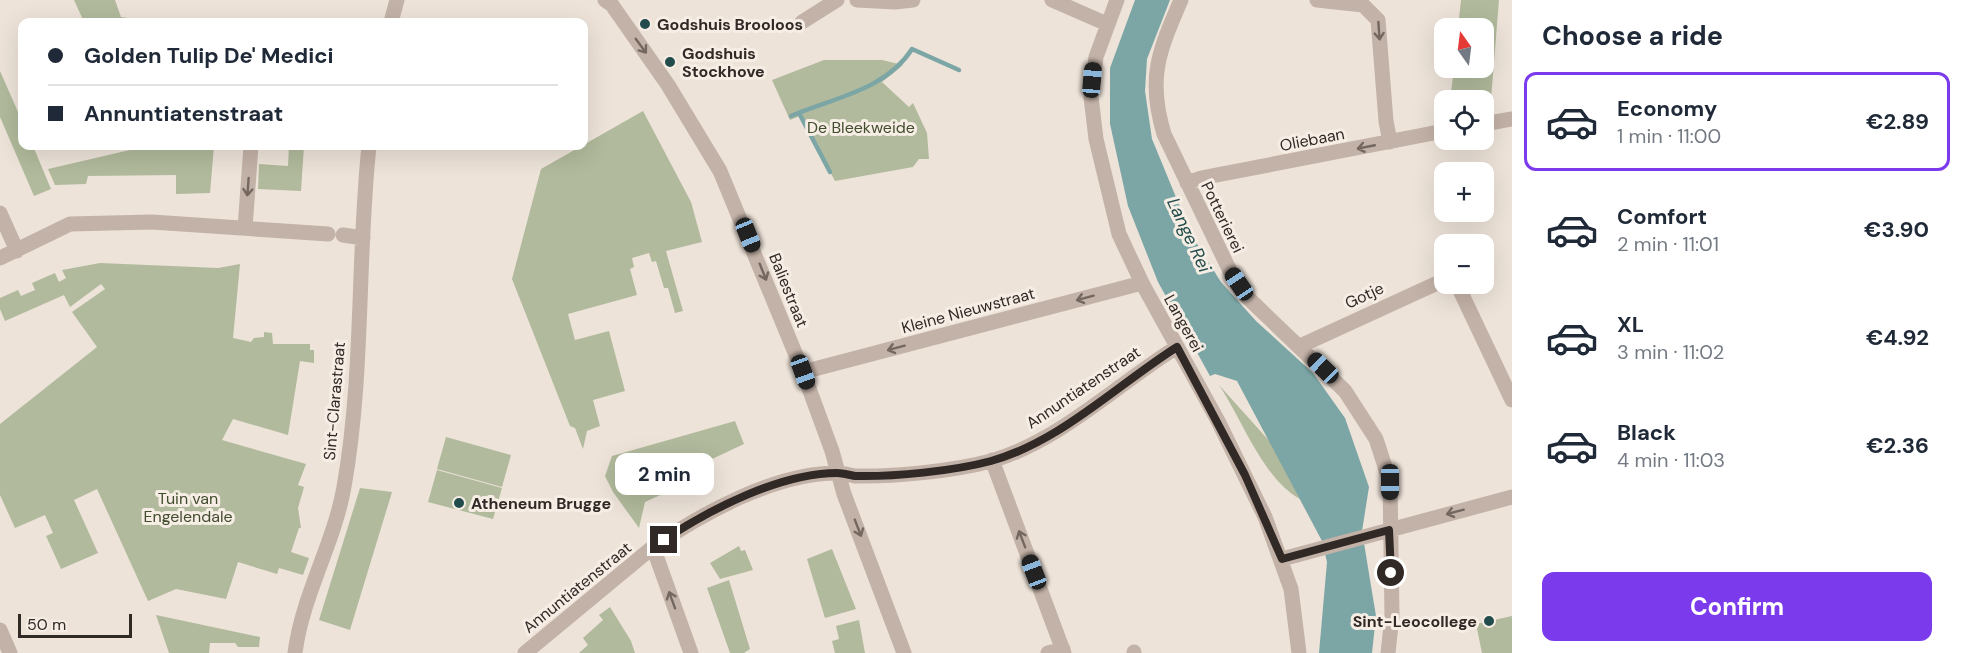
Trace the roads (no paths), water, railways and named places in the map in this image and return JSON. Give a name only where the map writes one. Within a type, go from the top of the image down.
[{"type":"street","points":[[392,18],[398,0]]},
{"type":"street","name":"Baliestraat","points":[[605,0],[612,5],[669,85],[713,157],[748,235],[803,372],[904,653]]},
{"type":"street","points":[[802,22],[837,0]]},
{"type":"street","points":[[857,0],[913,0]]},
{"type":"street","points":[[1052,0],[1107,24]]},
{"type":"street","name":"Langerei","points":[[1117,0],[1093,67],[1093,120],[1119,234],[1142,283],[1245,475],[1282,559],[1291,589],[1299,653]]},
{"type":"street","name":"Potterierei","points":[[1182,0],[1160,54],[1155,73],[1155,91],[1164,134],[1194,181],[1231,273],[1246,296],[1346,391],[1376,439],[1390,482],[1392,616],[1388,653]]},
{"type":"street","points":[[1317,0],[1363,4],[1372,10],[1378,20],[1390,142]]},
{"type":"street","points":[[1494,122],[1512,119]]},
{"type":"street","name":"Oliebaan","points":[[1194,181],[1434,133]]},
{"type":"street","points":[[245,228],[250,150]]},
{"type":"street","name":"Sint-Clarastraat","points":[[295,653],[307,603],[344,489],[351,433],[369,150]]},
{"type":"street","points":[[0,213],[16,251]]},
{"type":"street","points":[[0,258],[70,224],[152,222],[363,238]]},
{"type":"street","name":"Kleine Nieuwstraat","points":[[803,372],[1142,283]]},
{"type":"street","name":"Gotje","points":[[1300,346],[1434,284]]},
{"type":"street","points":[[1462,294],[1512,400]]},
{"type":"street","name":"Annuntiatenstraat","points":[[525,653],[653,548],[701,518],[751,494],[790,482],[838,473],[871,476],[964,466],[992,460],[1036,441],[1064,425],[1177,347]]},
{"type":"street","points":[[992,460],[1064,651],[1048,653]]},
{"type":"street","points":[[1282,559],[1512,497]]},
{"type":"street","points":[[653,548],[691,653]]},
{"type":"street","points":[[0,630],[10,653]]},
{"type":"water","name":"Lange Rei","points":[[1135,0],[1170,0],[1147,59],[1145,91],[1152,139],[1192,236],[1221,282],[1256,321],[1313,373],[1345,418],[1369,487],[1362,531],[1376,616],[1372,653],[1319,653],[1327,562],[1322,541],[1237,381],[1215,374],[1210,376],[1158,282],[1128,206],[1110,124],[1110,68]]},
{"type":"waterway","points":[[791,116],[841,98],[873,83],[901,63],[912,49],[959,70]]},
{"type":"waterway","points":[[799,113],[830,172]]},
{"type":"place","name":"Godshuis Brooloos","points":[[645,24]]},
{"type":"place","name":"Godshuis Stockhove","points":[[670,62]]},
{"type":"place","name":"Atheneum Brugge","points":[[459,503]]},
{"type":"place","name":"Sint-Leocollege","points":[[1489,621]]},
{"type":"park label","name":"De Bleekweide","points":[[861,127]]},
{"type":"park label","name":"Tuin van Engelendale","points":[[188,507]]}]
